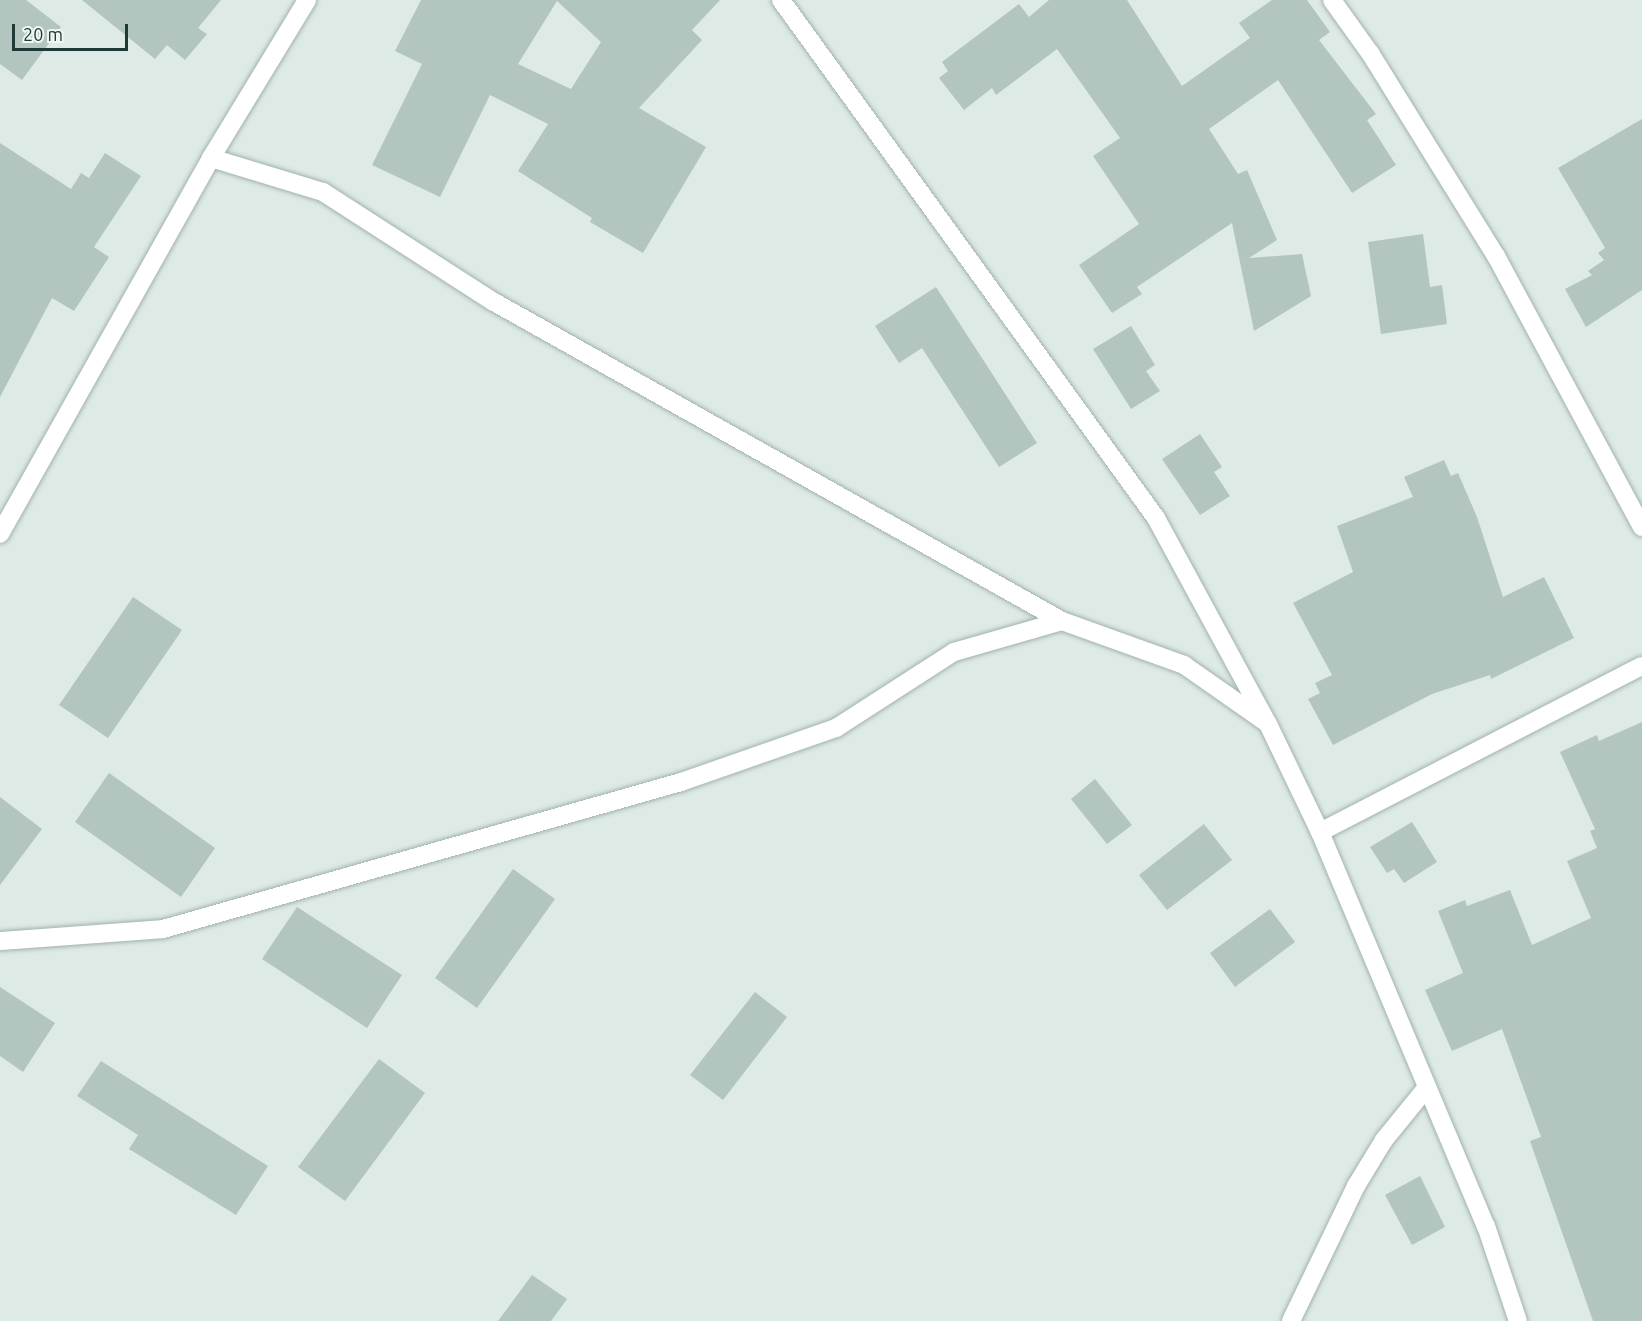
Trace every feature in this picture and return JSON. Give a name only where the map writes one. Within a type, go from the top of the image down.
[{"type":"street","points":[[0,534],[211,158],[307,0]]},
{"type":"street","points":[[781,0],[1156,518],[1268,724],[1320,832],[1486,1226],[1518,1321]]},
{"type":"street","points":[[1332,0],[1370,53],[1496,256],[1642,527]]},
{"type":"street","points":[[211,158],[323,192],[494,302],[1062,621],[1184,665],[1268,724]]},
{"type":"street","points":[[0,941],[163,929],[681,782],[836,728],[954,652],[1062,621]]},
{"type":"street","points":[[1320,832],[1642,666]]},
{"type":"street","points":[[1291,1321],[1356,1186],[1384,1140],[1426,1087]]},
{"type":"building","points":[[0,0],[26,0],[61,27],[22,80],[0,64]]},
{"type":"building","points":[[82,0],[221,0],[198,28],[207,34],[185,60],[167,45],[155,59]]},
{"type":"building","points":[[421,0],[720,0],[692,30],[702,40],[639,108],[706,147],[643,253],[590,222],[592,218],[518,171],[548,124],[490,95],[440,197],[372,165],[422,64],[395,51]],"holes":[[[557,1],[601,42],[571,89],[518,64]]]},
{"type":"building","points":[[1049,0],[1127,0],[1182,86],[1250,38],[1239,23],[1272,0],[1307,0],[1330,32],[1319,40],[1376,114],[1367,120],[1396,165],[1352,193],[1278,80],[1209,129],[1238,174],[1247,170],[1277,240],[1249,258],[1302,254],[1311,296],[1254,331],[1232,223],[1137,287],[1142,294],[1112,313],[1079,265],[1139,224],[1093,156],[1120,138],[1057,49],[996,95],[992,88],[964,110],[939,78],[948,71],[942,62],[1019,4],[1029,17]]},
{"type":"building","points":[[1642,119],[1642,290],[1586,327],[1565,289],[1592,275],[1588,271],[1604,260],[1598,253],[1605,248],[1558,168]]},
{"type":"building","points":[[0,143],[71,189],[81,173],[89,178],[105,153],[141,176],[94,247],[109,257],[74,311],[52,298],[0,397]]},
{"type":"building","points":[[1423,234],[1430,287],[1442,285],[1447,324],[1381,334],[1368,242]]},
{"type":"building","points":[[936,287],[1037,443],[999,467],[922,348],[899,363],[875,326]]},
{"type":"building","points":[[1131,326],[1155,365],[1146,371],[1160,391],[1131,409],[1093,349]]},
{"type":"building","points":[[1200,434],[1222,467],[1214,472],[1230,496],[1200,515],[1162,459]]},
{"type":"building","points":[[1444,460],[1451,476],[1458,473],[1477,517],[1503,597],[1544,577],[1574,638],[1491,679],[1490,675],[1432,694],[1333,745],[1308,699],[1320,693],[1315,683],[1332,675],[1293,603],[1353,572],[1337,526],[1413,497],[1404,477]]},
{"type":"building","points":[[133,597],[182,630],[108,738],[59,705]]},
{"type":"building","points":[[1642,722],[1642,1321],[1593,1321],[1530,1141],[1541,1137],[1502,1029],[1452,1051],[1425,990],[1463,973],[1438,911],[1465,900],[1467,906],[1510,890],[1532,945],[1591,918],[1567,861],[1597,848],[1590,831],[1595,829],[1560,752],[1597,735],[1599,741]]},
{"type":"building","points":[[109,773],[215,848],[181,897],[75,822]]},
{"type":"building","points":[[1095,779],[1132,825],[1107,844],[1071,799]]},
{"type":"building","points":[[0,797],[42,829],[0,885]]},
{"type":"building","points":[[1412,822],[1437,862],[1404,883],[1394,869],[1387,873],[1370,847]]},
{"type":"building","points":[[1204,824],[1232,860],[1167,910],[1139,875]]},
{"type":"building","points":[[513,869],[555,899],[477,1008],[435,978]]},
{"type":"building","points":[[297,907],[402,975],[367,1028],[262,959]]},
{"type":"building","points":[[1270,909],[1295,942],[1235,987],[1210,953]]},
{"type":"building","points":[[0,987],[55,1023],[23,1072],[0,1056]]},
{"type":"building","points":[[755,992],[787,1017],[723,1100],[690,1075]]},
{"type":"building","points":[[379,1059],[425,1093],[345,1201],[298,1167]]},
{"type":"building","points":[[101,1061],[268,1166],[236,1215],[129,1149],[138,1135],[77,1096]]},
{"type":"building","points":[[1420,1176],[1445,1227],[1412,1245],[1385,1195]]},
{"type":"building","points":[[532,1275],[567,1299],[551,1321],[498,1321]]}]
